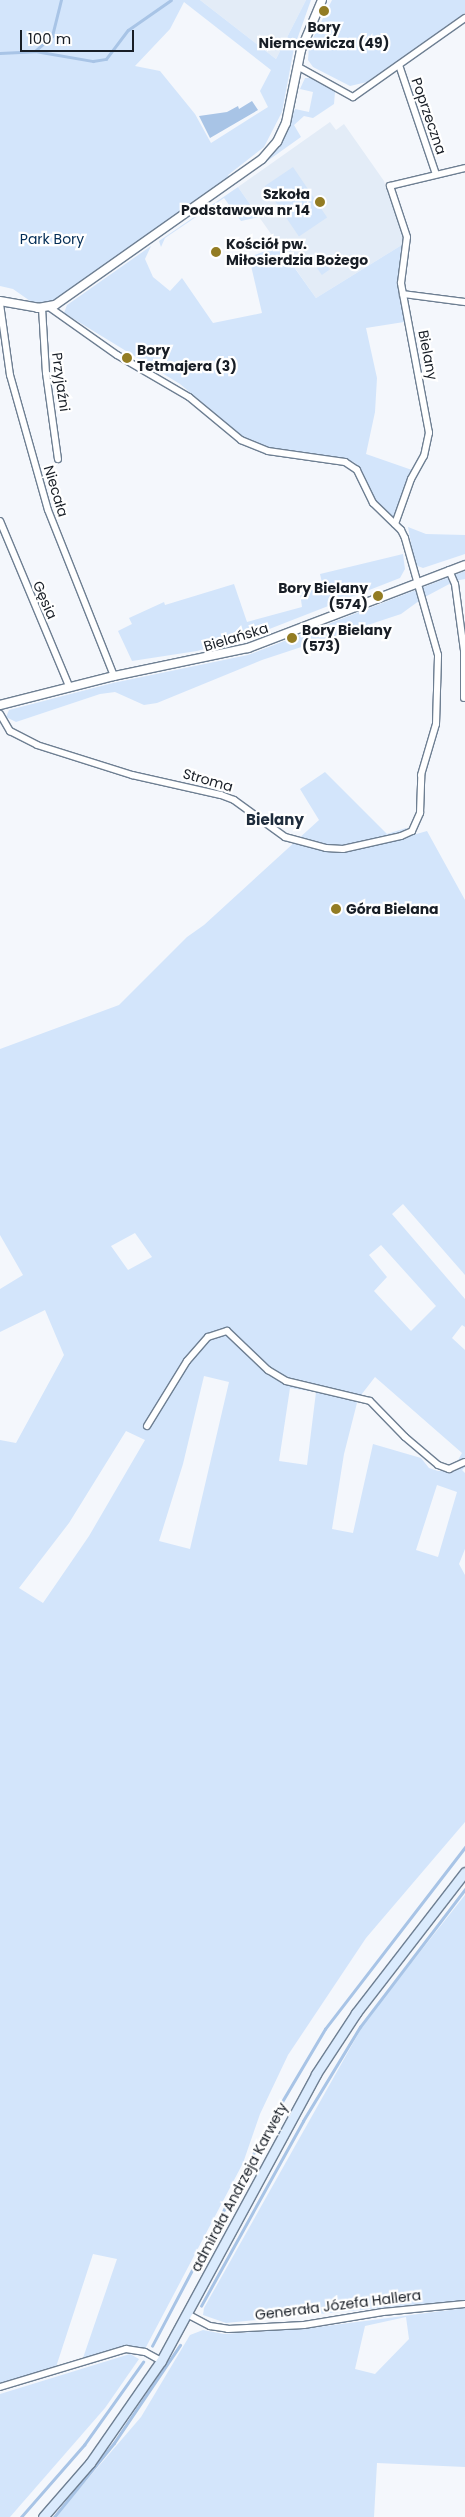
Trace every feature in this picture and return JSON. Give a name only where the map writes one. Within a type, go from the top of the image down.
[{"type":"main road","name":"admirała Andrzeja Karwety","points":[[43,2517],[90,2463],[161,2361],[316,2074],[356,2014],[465,1872]]},
{"type":"street","points":[[46,308],[241,175],[268,153],[288,120],[297,66],[306,35],[322,0]]},
{"type":"street","points":[[297,66],[353,97],[465,18]]},
{"type":"street","name":"Poprzeczna","points":[[399,65],[436,174]]},
{"type":"street","points":[[436,174],[465,168]]},
{"type":"street","name":"Bielany","points":[[395,524],[411,479],[424,456],[429,432],[403,294],[407,238],[390,186],[436,174]]},
{"type":"street","points":[[403,294],[465,302]]},
{"type":"street","points":[[0,303],[46,308],[118,356],[189,397],[241,440],[268,451],[352,466],[373,504],[395,524],[405,538],[415,583]]},
{"type":"street","name":"Niecała","points":[[0,303],[10,375],[48,510],[114,676]]},
{"type":"street","name":"Przyjaźni","points":[[46,308],[46,373],[58,459]]},
{"type":"street","name":"Gęsia","points":[[0,521],[70,688]]},
{"type":"street","name":"Bielańska","points":[[0,705],[114,676],[248,648],[465,564]]},
{"type":"street","points":[[450,570],[455,584],[464,651],[464,698]]},
{"type":"street","name":"Stroma","points":[[0,714],[10,731],[23,740],[132,776],[221,795],[234,800],[270,829],[294,839],[343,849],[401,836],[412,830],[420,813],[421,775],[436,724],[440,674],[438,655],[415,583]]},
{"type":"street","points":[[147,1426],[187,1361],[208,1337],[227,1331],[268,1370],[286,1381],[370,1401],[405,1438],[438,1465],[449,1469],[465,1462]]},
{"type":"street","name":"Generała Józefa Hallera","points":[[187,2314],[210,2326],[228,2329],[304,2324],[383,2312],[465,2304]]},
{"type":"street","points":[[0,2387],[126,2349],[145,2352],[161,2361]]},
{"type":"shaded area","points":[[200,0],[306,0],[276,59]]},
{"type":"shaded area","points":[[252,101],[258,110],[210,138],[199,116],[227,112],[238,106],[239,109]]},
{"type":"shaded area","name":"Szkoła Podstawowa nr 14","points":[[330,122],[336,130],[344,124],[384,181],[405,243],[316,298],[238,187]]},
{"type":"green space","name":"Park Bory","points":[[0,0],[200,0],[276,59],[306,0],[311,0],[294,48],[282,112],[264,147],[228,175],[230,178],[56,300],[41,304],[33,303],[13,289],[0,286]],"holes":[[[184,2],[271,70],[260,91],[268,107],[211,143],[195,114],[160,71],[135,66],[170,29]]]},
{"type":"green space","points":[[332,0],[465,0],[465,13],[367,82],[350,86],[313,67],[308,60],[309,46]]},
{"type":"green space","points":[[305,78],[313,78],[332,88],[335,92],[334,104],[313,118],[304,116],[294,125],[301,137],[263,164],[282,143],[295,109],[309,112],[313,92],[300,89]]},
{"type":"green space","points":[[293,167],[327,218],[299,237],[265,186]]},
{"type":"green space","points":[[238,187],[259,217],[241,221],[224,198],[165,238],[161,247],[159,241]]},
{"type":"green space","points":[[405,243],[399,276],[404,322],[366,328],[377,378],[375,412],[366,454],[412,470],[396,517],[393,518],[376,502],[363,473],[354,462],[270,448],[243,437],[180,384],[64,313],[67,305],[151,246],[145,259],[153,277],[170,291],[182,278],[213,323],[262,313],[249,257],[279,246],[316,298]]},
{"type":"green space","points":[[318,252],[330,269],[322,275],[310,258]]},
{"type":"green space","points":[[408,527],[426,534],[465,535],[465,554],[423,568],[415,565]]},
{"type":"green space","points":[[403,554],[405,569],[400,578],[246,638],[197,651],[132,661],[118,631],[132,624],[129,618],[164,602],[165,605],[234,584],[247,622],[302,607],[300,593],[323,587],[320,574]]},
{"type":"green space","points":[[465,571],[465,579],[455,581],[423,598],[401,614],[262,660],[157,703],[144,705],[115,692],[100,694],[16,722],[6,717],[9,710],[113,683],[248,655]]},
{"type":"green space","points":[[325,772],[387,834],[406,828],[413,835],[427,831],[465,900],[465,1275],[403,1204],[392,1214],[465,1299],[465,1327],[462,1325],[452,1338],[465,1350],[465,1467],[462,1470],[465,1473],[465,1549],[459,1564],[465,1575],[465,1822],[366,1938],[288,2055],[260,2114],[243,2163],[145,2349],[127,2345],[83,2358],[117,2259],[93,2254],[56,2367],[0,2384],[0,1440],[16,1443],[64,1355],[45,1310],[0,1332],[0,1289],[23,1275],[0,1235],[0,1049],[119,1005],[187,937],[204,925],[319,820],[300,789]],"holes":[[[135,1233],[152,1257],[128,1270],[111,1246]],[[381,1245],[436,1306],[411,1331],[374,1291],[387,1277],[369,1255]],[[204,1376],[229,1382],[190,1549],[159,1541],[183,1464]],[[375,1377],[462,1453],[452,1471],[438,1471],[429,1468],[421,1458],[373,1444],[353,1533],[332,1529],[344,1454],[358,1399]],[[290,1388],[316,1392],[307,1465],[279,1461]],[[126,1431],[145,1440],[89,1536],[43,1603],[19,1588],[69,1523]],[[437,1485],[457,1492],[438,1557],[416,1550]]]},
{"type":"green space","points":[[465,1895],[465,2300],[226,2323],[203,2315],[204,2308],[366,2020]]},
{"type":"green space","points":[[465,2308],[465,2467],[377,2463],[374,2517],[55,2517],[141,2417],[190,2335],[203,2330],[224,2334],[311,2328]],"holes":[[[406,2317],[409,2339],[375,2374],[355,2369],[365,2326]]]},
{"type":"green space","points":[[130,2354],[139,2359],[105,2408],[10,2517],[0,2517],[0,2394]]},
{"type":"waterway","points":[[35,51],[52,36],[61,0]]},
{"type":"waterway","points":[[0,53],[35,51],[93,61],[106,59],[128,30],[171,0]]},
{"type":"waterway","points":[[152,2346],[270,2122],[325,2029],[465,1847]]},
{"type":"waterway","points":[[201,2306],[303,2121],[360,2027],[465,1889]]},
{"type":"waterway","points":[[54,2517],[114,2443],[180,2345]]},
{"type":"waterway","points":[[21,2517],[84,2445],[143,2362]]},
{"type":"place","name":"Bory Niemcewicza (49)","points":[[324,11]]},
{"type":"place","name":"Szkoła Podstawowa nr 14","points":[[320,202]]},
{"type":"place","name":"Kościół pw. Miłosierdzia Bożego","points":[[216,252]]},
{"type":"place","name":"Bory Tetmajera (3)","points":[[127,358]]},
{"type":"place","name":"Bory Bielany (574)","points":[[378,596]]},
{"type":"place","name":"Bory Bielany (573)","points":[[292,638]]},
{"type":"place","name":"Góra Bielana","points":[[336,909]]},
{"type":"district","name":"Bielany","points":[[275,820]]}]
